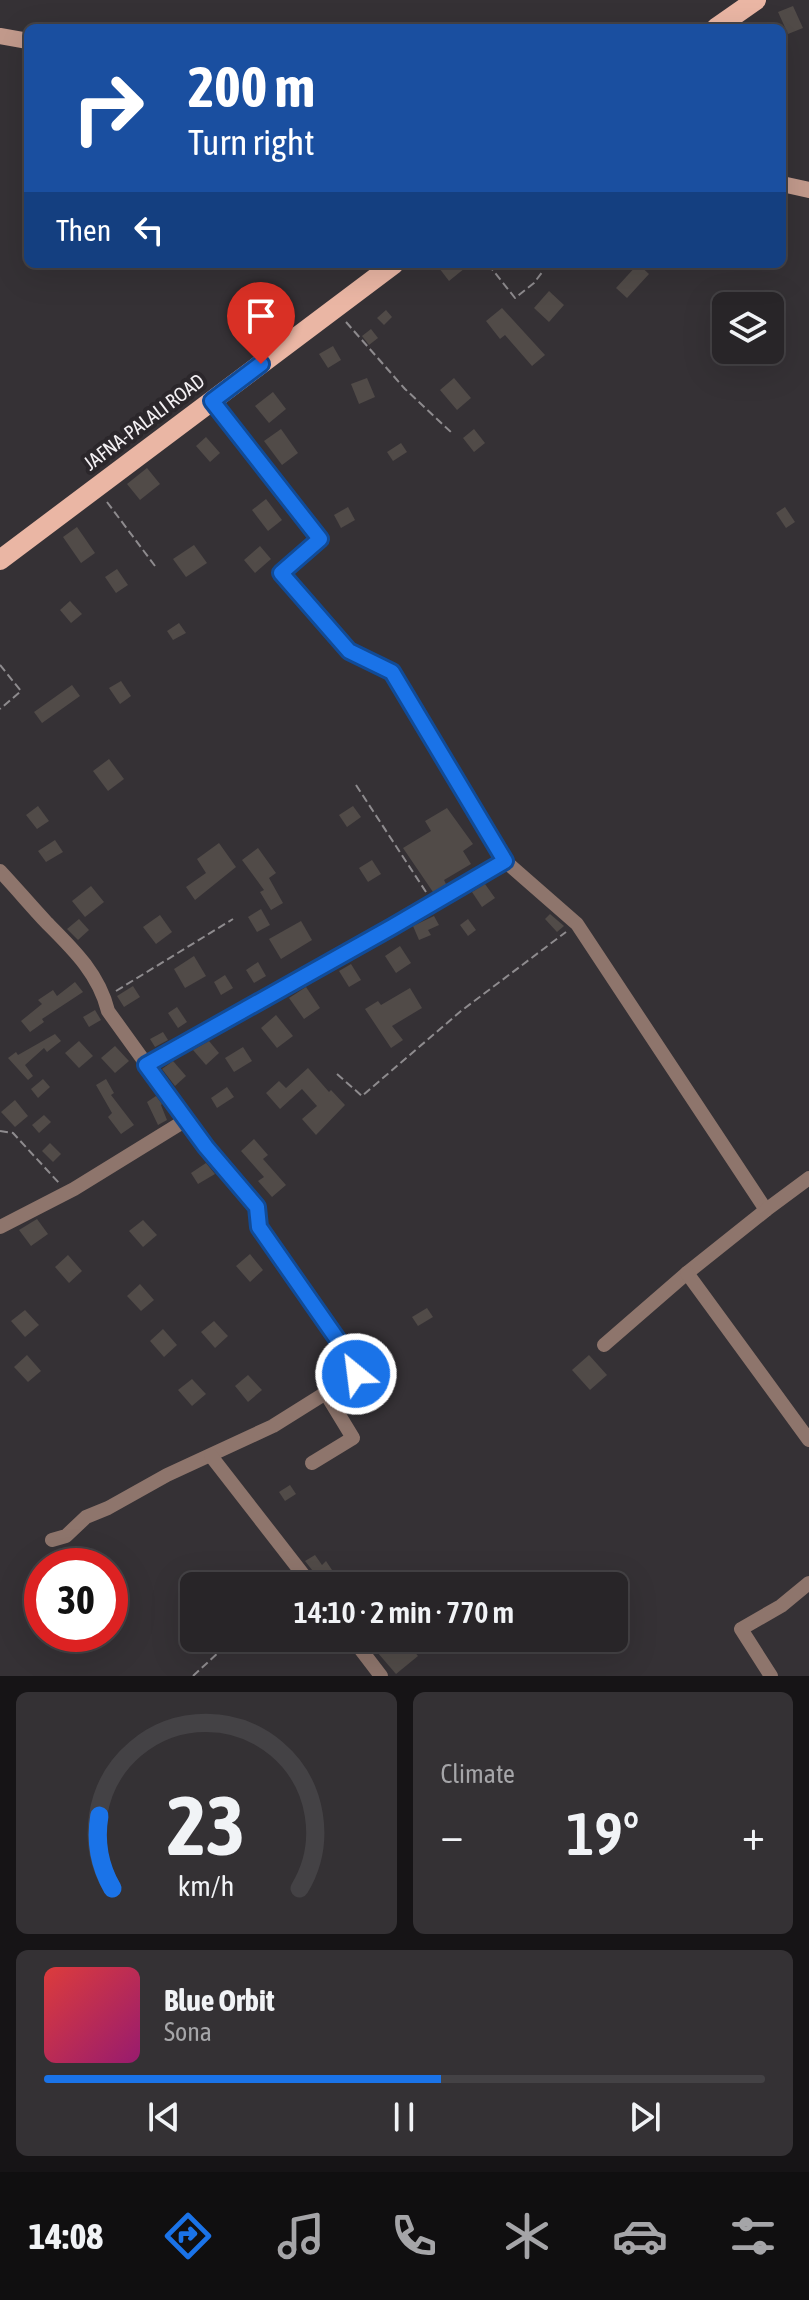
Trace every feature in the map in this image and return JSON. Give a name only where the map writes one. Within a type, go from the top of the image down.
[{"type":"main road","points":[[722,24],[756,0]]},
{"type":"main road","points":[[0,36],[24,40]]},
{"type":"main road","points":[[786,185],[809,190]]},
{"type":"main road","name":"JAFNA-PALALI ROAD","points":[[0,560],[389,268]]},
{"type":"street","points":[[212,401],[320,539],[281,573],[349,651],[392,672],[505,861],[577,924],[766,1210]]},
{"type":"street","points":[[146,1065],[505,861]]},
{"type":"street","points":[[0,871],[78,953],[104,997],[108,1011],[206,1147],[257,1207],[259,1227],[356,1366],[356,1374],[273,1426],[167,1475],[86,1517],[66,1536],[52,1540]]},
{"type":"street","points":[[0,1227],[68,1192],[186,1120]]},
{"type":"street","points":[[604,1345],[687,1273],[809,1178]]},
{"type":"street","points":[[687,1273],[809,1440]]},
{"type":"street","points":[[312,1463],[353,1438],[325,1392]]},
{"type":"street","points":[[211,1456],[301,1572]]},
{"type":"street","points":[[771,1676],[741,1629],[781,1606],[809,1583]]},
{"type":"street","points":[[363,1652],[381,1676]]},
{"type":"path","points":[[491,268],[515,298],[543,271]]},
{"type":"path","points":[[335,308],[405,389],[452,433]]},
{"type":"path","points":[[96,488],[155,566]]},
{"type":"path","points":[[0,665],[21,691],[0,709]]},
{"type":"path","points":[[356,785],[433,903]]},
{"type":"path","points":[[104,997],[233,919]]},
{"type":"path","points":[[337,1074],[362,1096],[461,1011],[577,924]]},
{"type":"path","points":[[0,1131],[13,1133],[68,1192]]},
{"type":"path","points":[[193,1676],[219,1652]]},
{"type":"building","points":[[793,6],[803,28],[788,34],[778,12]]},
{"type":"building","points":[[439,268],[465,268],[449,281]]},
{"type":"building","points":[[634,268],[642,268],[649,274],[627,298],[616,288]]},
{"type":"building","points":[[549,291],[564,305],[549,322],[534,308]]},
{"type":"building","points":[[502,308],[545,355],[532,366],[505,335],[500,339],[486,321]]},
{"type":"building","points":[[386,310],[392,317],[384,325],[377,318]]},
{"type":"building","points":[[371,329],[378,338],[369,345],[362,336]]},
{"type":"building","points":[[333,346],[341,360],[328,368],[319,354]]},
{"type":"building","points":[[367,378],[375,397],[359,404],[351,384]]},
{"type":"building","points":[[454,378],[471,398],[457,410],[440,390]]},
{"type":"building","points":[[273,392],[286,409],[269,423],[255,406]]},
{"type":"building","points":[[281,429],[298,453],[282,465],[264,441]]},
{"type":"building","points":[[474,429],[485,443],[474,452],[463,438]]},
{"type":"building","points":[[206,437],[220,453],[210,462],[196,446]]},
{"type":"building","points":[[401,443],[407,452],[393,461],[387,452]]},
{"type":"building","points":[[147,468],[160,484],[140,500],[127,484]]},
{"type":"building","points":[[266,499],[282,520],[268,531],[252,510]]},
{"type":"building","points":[[348,507],[355,520],[341,528],[334,515]]},
{"type":"building","points":[[785,507],[795,522],[786,528],[776,513]]},
{"type":"building","points":[[77,527],[95,553],[81,563],[63,537]]},
{"type":"building","points":[[194,545],[207,563],[186,577],[173,559]]},
{"type":"building","points":[[260,546],[271,559],[255,573],[244,560]]},
{"type":"building","points":[[117,569],[128,585],[116,593],[105,577]]},
{"type":"building","points":[[70,601],[82,614],[71,623],[60,610]]},
{"type":"building","points":[[179,623],[186,633],[173,640],[167,631]]},
{"type":"building","points":[[121,681],[131,696],[120,704],[109,688]]},
{"type":"building","points":[[72,685],[80,696],[42,723],[34,712]]},
{"type":"building","points":[[109,759],[124,779],[108,791],[93,771]]},
{"type":"building","points":[[38,806],[49,821],[37,829],[26,815]]},
{"type":"building","points":[[353,806],[361,817],[347,827],[339,815]]},
{"type":"building","points":[[447,808],[473,844],[463,851],[471,864],[444,880],[446,884],[433,892],[403,848],[431,831],[425,821]]},
{"type":"building","points":[[55,840],[63,852],[46,862],[38,851]]},
{"type":"building","points":[[219,843],[236,867],[195,900],[186,887],[206,873],[197,859]]},
{"type":"building","points":[[258,848],[276,873],[269,878],[283,903],[271,910],[260,892],[264,890],[242,860]]},
{"type":"building","points":[[372,860],[381,874],[368,882],[359,868]]},
{"type":"building","points":[[485,884],[495,898],[482,907],[472,892]]},
{"type":"building","points":[[91,886],[104,902],[85,917],[72,901]]},
{"type":"building","points":[[261,909],[270,925],[257,932],[248,917]]},
{"type":"building","points":[[550,914],[564,926],[557,932],[545,919]]},
{"type":"building","points":[[160,915],[172,932],[156,944],[143,927]]},
{"type":"building","points":[[434,916],[439,925],[428,930],[431,935],[419,940],[413,926]]},
{"type":"building","points":[[79,919],[89,930],[78,940],[67,929]]},
{"type":"building","points":[[468,919],[476,930],[468,936],[460,925]]},
{"type":"building","points":[[301,921],[312,940],[281,959],[269,939]]},
{"type":"building","points":[[400,946],[411,963],[396,973],[385,956]]},
{"type":"building","points":[[194,956],[206,976],[185,988],[174,969]]},
{"type":"building","points":[[258,962],[266,976],[254,983],[246,970]]},
{"type":"building","points":[[351,964],[361,980],[349,987],[339,971]]},
{"type":"building","points":[[225,975],[233,988],[221,995],[214,982]]},
{"type":"building","points":[[75,982],[83,992],[42,1019],[44,1022],[30,1032],[21,1021],[42,1004],[38,1000],[53,990],[57,996]]},
{"type":"building","points":[[133,986],[140,997],[124,1007],[117,996]]},
{"type":"building","points":[[306,987],[320,1008],[304,1019],[289,998]]},
{"type":"building","points":[[410,988],[422,1008],[392,1026],[403,1040],[391,1048],[365,1009],[378,1001],[381,1005]]},
{"type":"building","points":[[177,1007],[187,1022],[178,1028],[168,1013]]},
{"type":"building","points":[[95,1010],[101,1020],[89,1027],[83,1017]]},
{"type":"building","points":[[276,1015],[293,1036],[277,1048],[261,1028]]},
{"type":"building","points":[[163,1032],[168,1040],[155,1047],[150,1039]]},
{"type":"building","points":[[55,1034],[61,1041],[47,1052],[44,1048],[25,1065],[33,1076],[28,1080],[8,1058]]},
{"type":"building","points":[[79,1041],[93,1056],[79,1068],[65,1053]]},
{"type":"building","points":[[209,1041],[219,1053],[206,1065],[193,1050]]},
{"type":"building","points":[[115,1046],[129,1061],[115,1073],[101,1058]]},
{"type":"building","points":[[243,1047],[252,1061],[234,1072],[225,1058]]},
{"type":"building","points":[[173,1061],[186,1076],[175,1086],[162,1069]]},
{"type":"building","points":[[308,1068],[345,1105],[316,1135],[302,1119],[317,1106],[302,1089],[280,1109],[266,1093],[279,1081],[286,1088]]},
{"type":"building","points":[[43,1079],[50,1087],[38,1098],[31,1089]]},
{"type":"building","points":[[106,1079],[114,1093],[111,1095],[134,1125],[121,1134],[108,1117],[112,1113],[96,1085]]},
{"type":"building","points":[[227,1087],[234,1097],[217,1108],[211,1098]]},
{"type":"building","points":[[156,1096],[167,1120],[158,1125],[147,1102]]},
{"type":"building","points":[[15,1100],[28,1116],[15,1127],[1,1112]]},
{"type":"building","points":[[44,1115],[51,1122],[39,1133],[32,1125]]},
{"type":"building","points":[[254,1139],[268,1155],[263,1159],[286,1185],[272,1197],[258,1181],[264,1177],[241,1151]]},
{"type":"building","points":[[50,1143],[61,1154],[53,1162],[42,1151]]},
{"type":"building","points":[[206,1163],[215,1174],[198,1184],[191,1173]]},
{"type":"building","points":[[37,1219],[48,1234],[31,1246],[19,1230]]},
{"type":"building","points":[[143,1220],[157,1235],[143,1247],[129,1231]]},
{"type":"building","points":[[250,1254],[263,1270],[250,1282],[236,1266]]},
{"type":"building","points":[[68,1255],[82,1271],[69,1283],[55,1267]]},
{"type":"building","points":[[140,1284],[154,1300],[141,1311],[127,1296]]},
{"type":"building","points":[[427,1308],[433,1317],[418,1326],[412,1317]]},
{"type":"building","points":[[25,1310],[39,1325],[25,1337],[11,1321]]},
{"type":"building","points":[[214,1321],[228,1336],[215,1348],[201,1332]]},
{"type":"building","points":[[163,1329],[177,1345],[164,1357],[150,1341]]},
{"type":"building","points":[[27,1355],[41,1371],[28,1382],[14,1367]]},
{"type":"building","points":[[589,1355],[607,1375],[590,1390],[572,1370]]},
{"type":"building","points":[[248,1375],[262,1390],[248,1402],[235,1386]]},
{"type":"building","points":[[192,1379],[206,1394],[192,1406],[178,1390]]},
{"type":"building","points":[[290,1485],[296,1494],[285,1501],[279,1492]]},
{"type":"building","points":[[315,1555],[322,1565],[326,1561],[333,1572],[314,1572],[305,1561]]},
{"type":"building","points":[[377,1652],[415,1652],[418,1656],[396,1674]]},
{"type":"route","points":[[261,364],[212,401],[320,539],[281,573],[349,651],[392,672],[505,861],[146,1065],[206,1147],[257,1207],[259,1227],[356,1366],[356,1374]]}]
